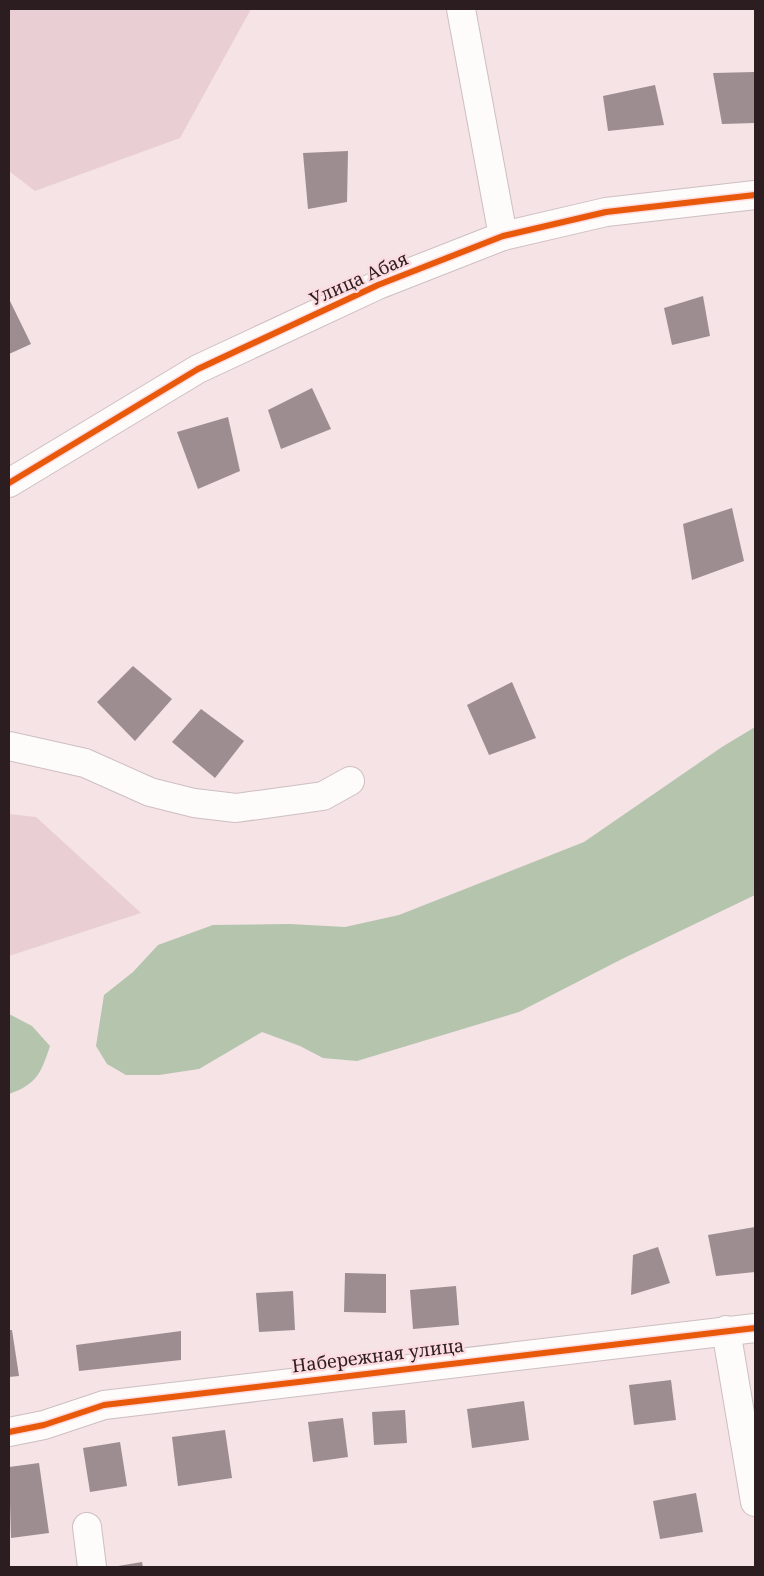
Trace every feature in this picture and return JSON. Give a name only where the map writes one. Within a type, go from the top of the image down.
[{"type":"street","points":[[461,9],[502,236]]},
{"type":"street","name":"Улица Абая","points":[[9,483],[198,369],[378,285],[502,236],[606,212],[755,195]]},
{"type":"street","points":[[9,746],[86,763],[150,792],[194,803],[236,808],[323,796],[350,781]]},
{"type":"street","name":"Набережная улица","points":[[9,1432],[44,1425],[104,1405],[755,1328]]},
{"type":"street","points":[[726,1330],[755,1502]]},
{"type":"street","points":[[87,1527],[92,1567]]},
{"type":"shaded area","points":[[9,9],[251,9],[180,138],[35,191],[9,171]]},
{"type":"shaded area","points":[[755,727],[755,895],[620,960],[519,1012],[357,1061],[323,1058],[300,1046],[262,1032],[199,1069],[159,1075],[126,1075],[107,1064],[96,1046],[104,995],[133,972],[158,945],[213,925],[290,924],[345,927],[399,915],[584,842],[722,747]]},
{"type":"shaded area","points":[[9,814],[36,817],[141,913],[9,956]]},
{"type":"shaded area","points":[[9,1014],[32,1026],[50,1046],[44,1063],[32,1082],[9,1094]]},
{"type":"building","points":[[755,72],[755,123],[722,124],[713,73]]},
{"type":"building","points":[[655,85],[664,125],[608,131],[603,96]]},
{"type":"building","points":[[348,151],[347,202],[308,209],[303,153]]},
{"type":"building","points":[[703,296],[710,336],[672,345],[664,308]]},
{"type":"building","points":[[9,299],[31,344],[9,354]]},
{"type":"building","points":[[312,388],[331,429],[281,449],[268,410]]},
{"type":"building","points":[[228,417],[240,471],[198,489],[177,432]]},
{"type":"building","points":[[732,508],[744,561],[692,580],[683,524]]},
{"type":"building","points":[[133,666],[172,699],[135,741],[97,702]]},
{"type":"building","points":[[512,682],[536,738],[489,755],[467,705]]},
{"type":"building","points":[[201,709],[244,741],[215,778],[172,742]]},
{"type":"building","points":[[755,1227],[755,1272],[716,1276],[708,1235]]},
{"type":"building","points":[[658,1247],[670,1283],[631,1295],[633,1255]]},
{"type":"building","points":[[345,1273],[386,1274],[386,1313],[344,1312]]},
{"type":"building","points":[[456,1286],[459,1325],[413,1329],[410,1290]]},
{"type":"building","points":[[293,1291],[295,1330],[259,1332],[256,1293]]},
{"type":"building","points":[[9,1330],[12,1330],[19,1376],[9,1377]]},
{"type":"building","points":[[181,1331],[181,1360],[79,1371],[76,1345]]},
{"type":"building","points":[[671,1380],[676,1420],[634,1425],[629,1385]]},
{"type":"building","points":[[524,1401],[529,1440],[472,1448],[467,1409]]},
{"type":"building","points":[[405,1410],[407,1443],[374,1445],[372,1412]]},
{"type":"building","points":[[343,1418],[348,1457],[313,1462],[308,1422]]},
{"type":"building","points":[[225,1430],[232,1478],[178,1486],[172,1437]]},
{"type":"building","points":[[120,1442],[127,1486],[90,1492],[83,1448]]},
{"type":"building","points":[[39,1463],[49,1533],[11,1538],[9,1467]]},
{"type":"building","points":[[696,1493],[703,1532],[660,1539],[653,1501]]},
{"type":"building","points":[[142,1562],[143,1567],[118,1567],[118,1566]]},
{"type":"cycle path","points":[[9,483],[198,369],[378,285],[503,236],[606,212],[755,195]]},
{"type":"cycle path","points":[[9,1432],[44,1425],[104,1405],[755,1328]]}]
